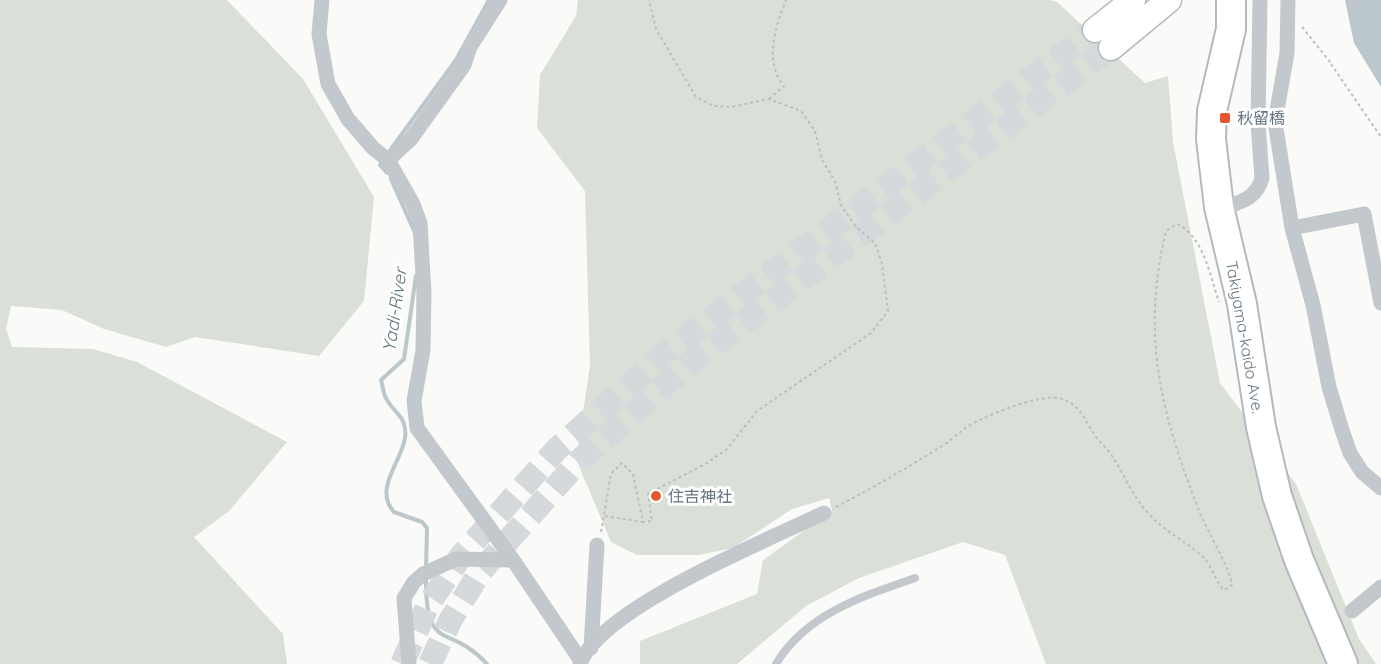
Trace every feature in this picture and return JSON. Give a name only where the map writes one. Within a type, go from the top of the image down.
[{"type":"highway","name":"Takiyama-kaido Ave.","points":[[1231,0],[1231,29],[1212,111],[1211,139],[1219,207],[1242,304],[1261,427],[1277,496],[1299,560],[1343,664]]},
{"type":"main road","points":[[1095,30],[1132,0]]},
{"type":"main road","points":[[1111,48],[1169,0]]},
{"type":"street","points":[[322,0],[319,34],[328,84],[348,119],[373,148],[388,160],[413,204],[423,237],[423,350],[414,401],[417,428],[513,560],[580,662],[591,648],[636,606],[824,513]]},
{"type":"street","points":[[388,160],[410,140],[464,65],[470,47],[500,0]]},
{"type":"street","points":[[1219,207],[1234,205],[1247,198],[1260,186],[1262,178],[1258,123],[1260,0]]},
{"type":"street","points":[[1288,5],[1287,53],[1275,122],[1292,228],[1313,305],[1329,387],[1342,430],[1350,453],[1362,472],[1381,488]]},
{"type":"street","points":[[1292,228],[1364,214],[1381,303]]},
{"type":"street","points":[[591,648],[597,545]]},
{"type":"street","points":[[410,664],[404,598],[427,572],[456,559],[513,560]]},
{"type":"street","points":[[1352,612],[1381,587]]},
{"type":"lane","points":[[776,664],[805,631],[832,612],[856,598],[915,578]]},
{"type":"path","points":[[649,0],[656,29],[696,97],[713,106],[731,107],[769,99],[784,86],[775,76],[771,61],[777,23],[786,0]]},
{"type":"path","points":[[1288,5],[1332,64],[1381,137]]},
{"type":"path","points":[[605,516],[643,522],[652,521],[648,494],[708,463],[727,449],[757,411],[786,393],[821,365],[871,333],[888,311],[882,264],[875,243],[856,227],[841,205],[835,181],[822,160],[815,131],[801,111],[769,99]]},
{"type":"path","points":[[824,513],[878,486],[950,441],[971,424],[1031,400],[1049,396],[1063,399],[1079,409],[1147,512],[1174,537],[1203,557],[1217,583],[1224,590],[1232,585],[1232,575],[1216,550],[1172,437],[1161,399],[1154,347],[1154,299],[1166,231],[1177,224],[1189,230],[1201,250]]},
{"type":"path","points":[[597,545],[605,516],[611,474],[622,463],[633,474],[643,522]]},
{"type":"shaded area","points":[[0,0],[227,0],[303,79],[374,197],[364,301],[319,356],[195,337],[166,347],[104,329],[62,310],[11,306],[6,329],[12,347],[93,349],[137,362],[287,442],[229,511],[194,537],[283,634],[287,664],[0,664]]},
{"type":"shaded area","points":[[578,0],[1051,0],[1057,2],[1145,83],[1168,76],[1173,142],[1220,383],[1296,484],[1359,639],[1376,664],[1046,664],[1005,555],[963,542],[859,578],[806,606],[737,664],[640,664],[640,641],[757,594],[763,560],[832,511],[829,498],[792,509],[733,548],[699,555],[637,555],[611,542],[576,459],[590,366],[585,191],[537,128],[540,75],[576,16]]},
{"type":"shaded area","points":[[1345,0],[1381,0],[1381,87],[1354,43]]},
{"type":"waterway","name":"Yadi-River","points":[[391,149],[456,60],[489,0]]},
{"type":"waterway","name":"Yadi-River","points":[[383,160],[380,165],[387,173]]},
{"type":"waterway","name":"Yadi-River","points":[[391,179],[415,233]]},
{"type":"waterway","name":"Yadi-River","points":[[416,276],[404,359],[381,380],[385,396],[402,420],[405,431],[403,447],[387,485],[388,503],[394,512],[422,522],[427,528],[426,569]]},
{"type":"waterway","name":"Yadi-River","points":[[426,576],[427,601],[435,628],[473,651],[487,664]]},
{"type":"tunnel","points":[[402,664],[428,605],[461,556],[557,449],[666,352],[1095,30]]},
{"type":"tunnel","points":[[430,664],[450,621],[480,572],[579,461],[691,362],[1111,48]]},
{"type":"place","name":"秋留橋","points":[[1225,118]]},
{"type":"place","name":"住吉神社","points":[[656,496]]}]
